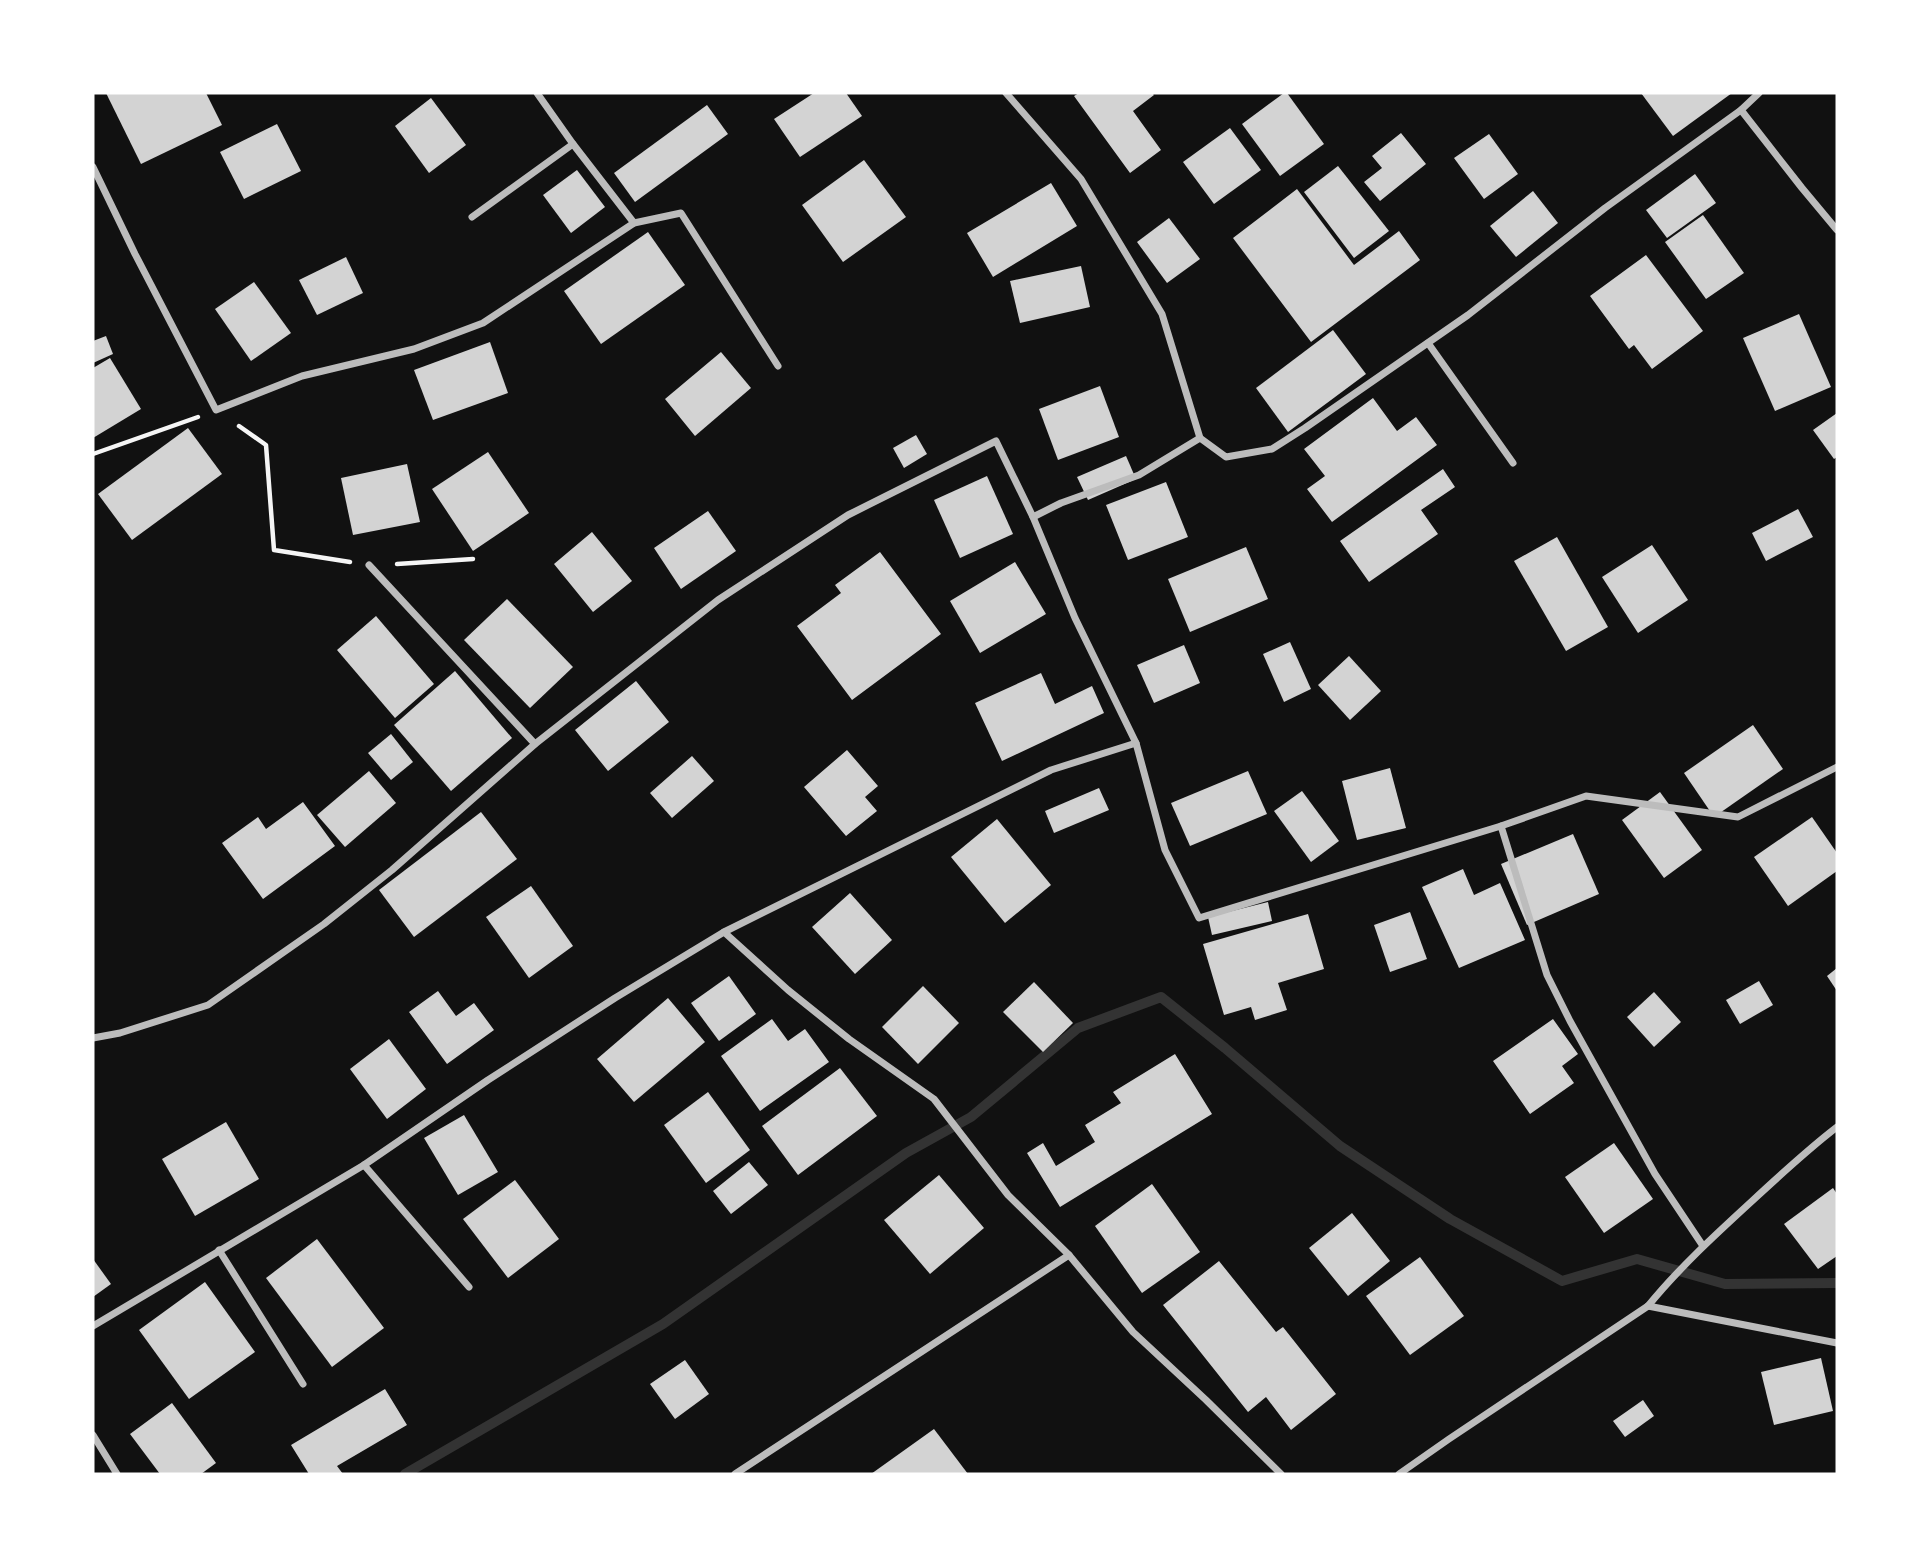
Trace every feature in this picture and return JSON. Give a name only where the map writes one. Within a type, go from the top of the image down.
[{"type":"street","points":[[537,93],[634,223]]},
{"type":"street","points":[[1006,93],[1082,179],[1163,314],[1200,438],[1226,457],[1272,449],[1428,343],[1605,208],[1741,110],[1759,93]]},
{"type":"street","points":[[1741,110],[1837,229]]},
{"type":"street","points":[[472,217],[573,144]]},
{"type":"street","points":[[93,167],[216,410],[302,376],[414,349],[483,323],[634,223],[681,214],[778,366]]},
{"type":"street","points":[[1428,343],[1513,463]]},
{"type":"street","points":[[1033,517],[1062,503],[1139,475],[1200,438]]},
{"type":"street","points":[[93,1038],[208,1005],[324,925],[392,870],[535,744],[718,600],[848,515],[996,441],[1033,517],[1075,618],[1136,743],[1165,850],[1199,918],[1501,826],[1586,796],[1738,817],[1837,767]]},
{"type":"street","points":[[369,565],[535,744]]},
{"type":"street","points":[[93,1326],[364,1165],[488,1080],[724,932],[1051,770],[1136,743]]},
{"type":"street","points":[[1501,826],[1547,975],[1656,1174],[1703,1246]]},
{"type":"street","points":[[724,932],[788,990],[849,1039],[934,1099],[1008,1195],[1069,1255],[1133,1332],[1281,1474]]},
{"type":"street","points":[[1399,1474],[1648,1306],[1703,1246],[1810,1148],[1837,1127]]},
{"type":"street","points":[[364,1165],[468,1287]]},
{"type":"street","points":[[219,1250],[303,1384]]},
{"type":"street","points":[[735,1474],[1069,1255]]},
{"type":"street","points":[[1648,1306],[1837,1343]]},
{"type":"street","points":[[93,1435],[117,1474]]},
{"type":"path","points":[[93,454],[216,410],[266,445],[274,550],[369,565],[473,559]]},
{"type":"building","points":[[106,93],[206,93],[222,125],[141,164]]},
{"type":"building","points":[[814,93],[846,93],[862,116],[800,157],[774,119]]},
{"type":"building","points":[[1079,93],[1152,93],[1154,95],[1133,111],[1161,150],[1130,173],[1074,96]]},
{"type":"building","points":[[1287,93],[1324,144],[1280,176],[1242,124]]},
{"type":"building","points":[[1641,93],[1732,93],[1673,136]]},
{"type":"building","points":[[431,98],[466,145],[429,173],[395,126]]},
{"type":"building","points":[[707,105],[728,134],[635,202],[614,173]]},
{"type":"building","points":[[277,124],[301,171],[244,199],[220,152]]},
{"type":"building","points":[[1230,128],[1261,170],[1214,204],[1183,162]]},
{"type":"building","points":[[1401,133],[1426,164],[1380,201],[1364,182],[1382,168],[1372,156]]},
{"type":"building","points":[[1489,134],[1518,174],[1484,199],[1454,158]]},
{"type":"building","points":[[864,160],[906,217],[843,262],[802,205]]},
{"type":"building","points":[[1338,166],[1389,231],[1354,258],[1304,192]]},
{"type":"building","points":[[577,170],[605,207],[571,233],[543,195]]},
{"type":"building","points":[[1695,174],[1716,203],[1667,238],[1646,210]]},
{"type":"building","points":[[1051,183],[1077,226],[993,277],[967,233]]},
{"type":"building","points":[[1297,189],[1354,265],[1399,231],[1420,260],[1311,342],[1233,238]]},
{"type":"building","points":[[1533,191],[1558,223],[1516,257],[1490,226]]},
{"type":"building","points":[[1703,215],[1744,273],[1706,299],[1665,242]]},
{"type":"building","points":[[1169,218],[1200,259],[1167,283],[1137,242]]},
{"type":"building","points":[[648,232],[685,285],[601,344],[564,291]]},
{"type":"building","points":[[1646,255],[1703,331],[1652,369],[1634,345],[1629,349],[1590,296]]},
{"type":"building","points":[[346,257],[363,293],[317,315],[299,280]]},
{"type":"building","points":[[1081,266],[1090,307],[1020,323],[1010,281]]},
{"type":"building","points":[[254,282],[291,333],[251,361],[215,309]]},
{"type":"building","points":[[1799,314],[1831,387],[1775,411],[1743,338]]},
{"type":"building","points":[[1333,330],[1366,374],[1288,432],[1256,388]]},
{"type":"building","points":[[106,336],[113,354],[93,363],[93,341]]},
{"type":"building","points":[[490,342],[508,393],[433,420],[414,370]]},
{"type":"building","points":[[721,352],[751,388],[695,436],[665,399]]},
{"type":"building","points":[[110,358],[141,409],[93,438],[93,368]]},
{"type":"building","points":[[1100,386],[1119,437],[1058,460],[1039,409]]},
{"type":"building","points":[[1373,398],[1397,431],[1416,417],[1437,445],[1332,522],[1307,489],[1325,476],[1304,449]]},
{"type":"building","points":[[1837,413],[1837,457],[1834,459],[1813,430]]},
{"type":"building","points":[[188,428],[222,474],[132,540],[98,494]]},
{"type":"building","points":[[916,435],[927,454],[904,468],[893,448]]},
{"type":"building","points":[[488,452],[529,513],[473,551],[432,489]]},
{"type":"building","points":[[1126,456],[1136,479],[1088,500],[1077,477]]},
{"type":"building","points":[[407,464],[420,522],[353,535],[341,478]]},
{"type":"building","points":[[1443,469],[1455,487],[1421,510],[1438,534],[1369,582],[1340,541]]},
{"type":"building","points":[[987,476],[1013,534],[960,558],[934,500]]},
{"type":"building","points":[[1166,482],[1188,537],[1128,560],[1106,505]]},
{"type":"building","points":[[1798,509],[1813,537],[1766,561],[1752,533]]},
{"type":"building","points":[[708,511],[736,551],[681,589],[654,548]]},
{"type":"building","points":[[592,532],[632,581],[593,612],[554,564]]},
{"type":"building","points":[[1557,537],[1608,627],[1566,651],[1514,561]]},
{"type":"building","points":[[1652,545],[1688,600],[1638,633],[1602,577]]},
{"type":"building","points":[[1246,547],[1268,599],[1190,632],[1168,579]]},
{"type":"building","points":[[880,552],[941,634],[852,700],[797,626],[841,593],[835,585]]},
{"type":"building","points":[[1015,562],[1046,614],[980,653],[950,601]]},
{"type":"building","points":[[507,599],[573,667],[530,708],[464,640]]},
{"type":"building","points":[[376,616],[434,684],[395,718],[337,650]]},
{"type":"building","points":[[1290,642],[1311,689],[1284,702],[1263,654]]},
{"type":"building","points":[[1184,645],[1200,683],[1154,703],[1137,665]]},
{"type":"building","points":[[1349,656],[1381,691],[1350,720],[1318,685]]},
{"type":"building","points":[[455,671],[512,738],[451,791],[394,725]]},
{"type":"building","points":[[1041,673],[1055,704],[1092,686],[1104,713],[1002,761],[975,703]]},
{"type":"building","points":[[636,681],[669,722],[608,771],[575,730]]},
{"type":"building","points":[[1753,725],[1783,769],[1714,817],[1684,773]]},
{"type":"building","points":[[391,734],[413,762],[391,780],[368,753]]},
{"type":"building","points":[[847,750],[878,786],[865,797],[877,811],[846,836],[804,787]]},
{"type":"building","points":[[692,756],[714,781],[672,818],[650,793]]},
{"type":"building","points":[[1390,768],[1406,828],[1357,840],[1342,781]]},
{"type":"building","points":[[369,771],[396,803],[345,847],[317,815]]},
{"type":"building","points":[[1248,771],[1267,814],[1190,846],[1171,803]]},
{"type":"building","points":[[1099,788],[1109,810],[1054,833],[1045,811]]},
{"type":"building","points":[[1302,791],[1339,841],[1311,862],[1274,811]]},
{"type":"building","points":[[1660,792],[1702,850],[1664,878],[1622,820]]},
{"type":"building","points":[[303,802],[335,846],[263,899],[222,843],[258,817],[266,829]]},
{"type":"building","points":[[481,812],[517,859],[414,937],[379,890]]},
{"type":"building","points":[[1812,817],[1837,853],[1837,871],[1788,906],[1754,857]]},
{"type":"building","points":[[997,819],[1051,885],[1005,923],[951,857]]},
{"type":"building","points":[[1573,834],[1599,894],[1527,925],[1501,864]]},
{"type":"building","points":[[1463,869],[1474,895],[1500,883],[1525,940],[1459,968],[1422,887]]},
{"type":"building","points":[[531,886],[573,946],[529,978],[486,917]]},
{"type":"building","points":[[850,893],[892,940],[855,974],[812,927]]},
{"type":"building","points":[[1268,902],[1272,921],[1212,935],[1208,917]]},
{"type":"building","points":[[1410,912],[1427,959],[1390,972],[1374,925]]},
{"type":"building","points":[[1308,914],[1324,969],[1278,983],[1287,1010],[1255,1020],[1251,1007],[1224,1015],[1203,944]]},
{"type":"building","points":[[1837,968],[1837,991],[1827,976]]},
{"type":"building","points":[[729,976],[756,1014],[719,1041],[691,1003]]},
{"type":"building","points":[[1759,981],[1773,1005],[1740,1024],[1726,1000]]},
{"type":"building","points":[[1034,982],[1073,1023],[1043,1052],[1003,1012]]},
{"type":"building","points":[[923,986],[959,1023],[918,1064],[882,1027]]},
{"type":"building","points":[[438,991],[456,1016],[474,1003],[494,1030],[447,1064],[409,1012]]},
{"type":"building","points":[[1654,992],[1681,1022],[1654,1047],[1627,1017]]},
{"type":"building","points":[[668,998],[705,1042],[634,1102],[597,1059]]},
{"type":"building","points":[[772,1019],[788,1041],[805,1029],[829,1062],[760,1111],[721,1056]]},
{"type":"building","points":[[1553,1019],[1578,1054],[1562,1066],[1574,1083],[1530,1114],[1493,1061]]},
{"type":"building","points":[[389,1039],[426,1089],[387,1119],[350,1069]]},
{"type":"building","points":[[1175,1054],[1212,1114],[1060,1207],[1027,1153],[1043,1143],[1056,1166],[1095,1142],[1085,1125],[1121,1103],[1113,1092]]},
{"type":"building","points":[[840,1068],[877,1116],[798,1175],[762,1126]]},
{"type":"building","points":[[708,1092],[750,1150],[706,1183],[664,1125]]},
{"type":"building","points":[[464,1115],[498,1172],[458,1195],[424,1138]]},
{"type":"building","points":[[226,1122],[259,1179],[195,1216],[162,1159]]},
{"type":"building","points":[[1614,1143],[1653,1199],[1604,1233],[1565,1177]]},
{"type":"building","points":[[749,1162],[768,1185],[731,1214],[713,1191]]},
{"type":"building","points":[[939,1175],[984,1228],[930,1274],[884,1220]]},
{"type":"building","points":[[515,1180],[559,1239],[508,1278],[463,1219]]},
{"type":"building","points":[[1152,1184],[1200,1252],[1142,1293],[1095,1226]]},
{"type":"building","points":[[1833,1188],[1837,1194],[1837,1256],[1818,1269],[1784,1224]]},
{"type":"building","points":[[1352,1213],[1390,1261],[1348,1296],[1309,1248]]},
{"type":"building","points":[[317,1239],[384,1328],[332,1367],[266,1278]]},
{"type":"building","points":[[1420,1257],[1464,1316],[1410,1355],[1366,1296]]},
{"type":"building","points":[[93,1259],[111,1284],[93,1297]]},
{"type":"building","points":[[1219,1261],[1276,1332],[1283,1327],[1336,1394],[1291,1430],[1266,1397],[1248,1412],[1163,1305]]},
{"type":"building","points":[[205,1282],[255,1352],[189,1399],[139,1330]]},
{"type":"building","points":[[1821,1358],[1833,1411],[1774,1425],[1761,1372]]},
{"type":"building","points":[[685,1360],[709,1394],[675,1419],[650,1384]]},
{"type":"building","points":[[385,1389],[407,1425],[337,1466],[343,1474],[309,1474],[291,1445]]},
{"type":"building","points":[[1643,1400],[1654,1416],[1625,1437],[1613,1421]]},
{"type":"building","points":[[172,1403],[216,1463],[201,1474],[160,1474],[130,1434]]},
{"type":"building","points":[[934,1429],[968,1474],[871,1474]]},
{"type":"waterway","points":[[405,1474],[663,1324],[906,1153],[971,1117],[1078,1028],[1161,997],[1340,1146],[1450,1219],[1562,1281],[1637,1259],[1725,1284],[1837,1283]]}]
